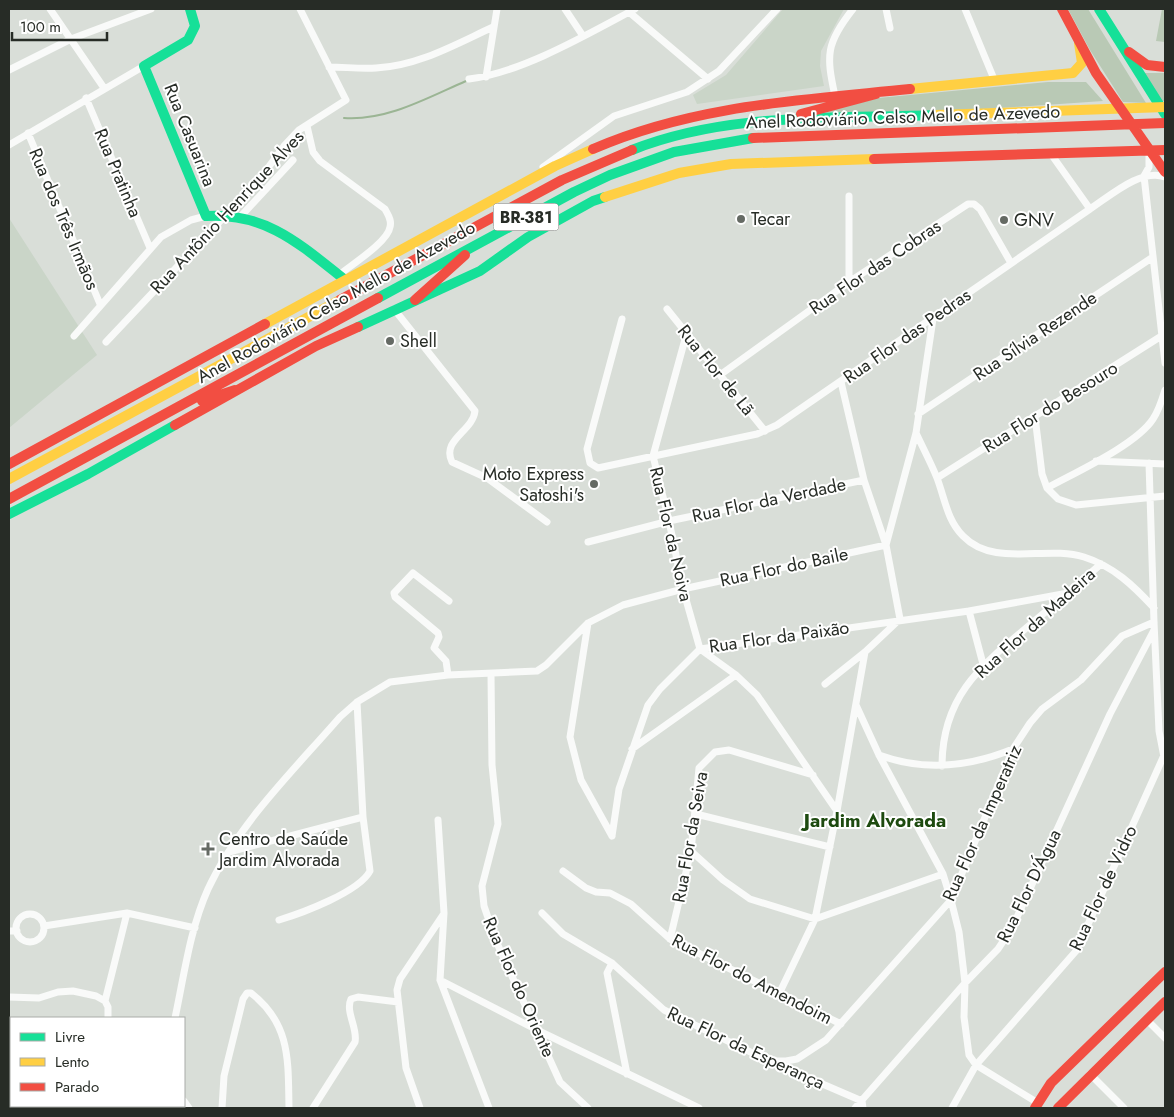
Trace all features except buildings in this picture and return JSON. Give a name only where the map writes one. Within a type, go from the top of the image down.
[{"type":"main road","points":[[144,66],[188,40],[195,26],[190,9]]},
{"type":"main road","points":[[1062,9],[1079,43],[1149,151],[1165,172]]},
{"type":"main road","points":[[1099,9],[1114,36],[1165,114]]},
{"type":"main road","points":[[1114,36],[1142,63],[1156,67],[1165,67]]},
{"type":"main road","name":"Anel Rodoviário Celso Mello de Azevedo","points":[[9,464],[342,278],[532,178],[603,143],[654,125],[749,105],[835,96],[876,94],[994,79],[1073,73],[1082,63],[1079,43]]},
{"type":"main road","name":"Rua Casuarina","points":[[144,66],[206,216]]},
{"type":"main road","points":[[777,121],[876,94]]},
{"type":"main road","name":"Anel Rodoviário Celso Mello de Azevedo","points":[[9,479],[562,180],[615,156],[664,139],[717,128],[777,121],[1165,107]]},
{"type":"main road","name":"Anel Rodoviário Celso Mello de Azevedo","points":[[9,499],[484,239],[622,169],[674,152],[717,143],[773,136],[1165,123]]},
{"type":"main road","name":"Anel Rodoviário Celso Mello de Azevedo","points":[[9,514],[88,474],[316,346],[480,271],[528,237],[593,201],[680,173],[731,164],[1165,150]]},
{"type":"main road","points":[[206,216],[229,213],[242,215],[278,230],[342,278]]},
{"type":"main road","points":[[414,300],[484,239]]},
{"type":"main road","points":[[167,414],[235,390]]},
{"type":"main road","points":[[9,507],[34,485]]},
{"type":"main road","points":[[1036,1106],[1051,1083],[1165,972]]},
{"type":"main road","points":[[1058,1108],[1090,1074],[1165,1002]]},
{"type":"street","points":[[50,9],[104,88]]},
{"type":"street","points":[[9,70],[71,39],[151,9]]},
{"type":"street","points":[[300,9],[329,67],[377,68],[409,62],[440,52],[493,27]]},
{"type":"street","points":[[486,77],[497,9]]},
{"type":"street","points":[[565,9],[583,36]]},
{"type":"street","points":[[532,178],[543,167],[614,116],[687,92],[719,72],[777,9]]},
{"type":"street","points":[[835,96],[828,63],[830,47],[853,9]]},
{"type":"street","points":[[886,9],[890,28]]},
{"type":"street","points":[[965,9],[994,79]]},
{"type":"street","points":[[469,79],[498,75],[583,36],[632,10],[708,79]]},
{"type":"street","points":[[9,145],[86,98],[144,66]]},
{"type":"street","name":"Rua Antônio Henrique Alves","points":[[106,342],[260,180],[284,146],[307,126],[346,100],[346,97],[336,85],[329,67]]},
{"type":"street","name":"Rua Pratinha","points":[[86,98],[150,248]]},
{"type":"street","points":[[307,126],[312,152],[320,161],[384,209],[390,217],[391,225],[385,238],[342,278]]},
{"type":"street","name":"Rua dos Três Irmãos","points":[[28,133],[100,304]]},
{"type":"street","points":[[1149,151],[1149,166],[1144,176],[1165,363]]},
{"type":"street","points":[[1051,154],[1090,209]]},
{"type":"street","name":"Rua Antônio Henrique Alves","points":[[242,215],[293,160]]},
{"type":"street","points":[[1144,176],[1155,175],[1165,177]]},
{"type":"street","name":"Rua Flor das Pedras","points":[[622,319],[591,431],[588,457],[592,465],[598,468],[765,431],[841,382],[1090,209],[1144,176]]},
{"type":"street","points":[[849,196],[849,282]]},
{"type":"street","name":"Rua Flor das Cobras","points":[[720,374],[849,282],[971,204],[977,206],[982,212],[1011,263]]},
{"type":"street","points":[[74,336],[150,248],[174,228],[206,216]]},
{"type":"street","name":"Rua Sílvia Rezende","points":[[918,414],[1153,257]]},
{"type":"street","points":[[394,309],[474,411],[473,418],[451,445],[449,454],[452,462],[487,478],[547,522]]},
{"type":"street","name":"Rua Flor de Lã","points":[[667,309],[765,431]]},
{"type":"street","points":[[886,545],[916,433],[933,319]]},
{"type":"street","name":"Rua Flor da Noiva","points":[[686,332],[653,456],[669,520],[683,589],[700,649]]},
{"type":"street","name":"Rua Flor do Besouro","points":[[937,478],[1162,335]]},
{"type":"street","points":[[825,684],[865,652],[900,619],[886,545],[864,480],[841,382]]},
{"type":"street","points":[[1047,488],[1096,461],[1142,431],[1153,419],[1165,390]]},
{"type":"street","points":[[1035,417],[1040,464],[1047,488],[1058,499],[1076,504],[1165,496]]},
{"type":"street","points":[[916,433],[937,478],[944,504],[952,521],[972,544],[997,553],[1065,553],[1101,564],[1135,588],[1154,608]]},
{"type":"street","points":[[1096,461],[1165,464]]},
{"type":"street","points":[[1149,463],[1159,731],[1165,757]]},
{"type":"street","name":"Rua Flor da Verdade","points":[[588,542],[669,520],[864,480]]},
{"type":"street","name":"Rua Flor do Baile","points":[[174,1017],[195,928],[207,891],[229,852],[247,825],[340,717],[357,702],[390,682],[448,675],[491,674],[541,669],[588,623],[623,605],[683,589],[886,545]]},
{"type":"street","name":"Rua Flor da Madeira","points":[[942,766],[942,750],[947,722],[959,697],[983,664],[1101,564]]},
{"type":"street","points":[[448,675],[446,661],[434,648],[439,636],[438,633],[395,597],[394,593],[413,573],[449,601]]},
{"type":"street","name":"Rua Flor da Paixão","points":[[588,623],[570,737],[581,780],[612,836],[619,789],[644,712],[653,696],[700,649],[900,619],[969,611],[1068,593]]},
{"type":"street","points":[[969,611],[983,664]]},
{"type":"street","name":"Rua Flor da Imperatriz","points":[[769,1061],[796,1059],[826,1040],[951,900],[1013,749],[1042,709],[1081,680],[1112,644],[1130,630],[1154,622]]},
{"type":"street","name":"Rua Flor D'Água","points":[[855,1108],[862,1104],[965,982],[998,949],[1012,928],[1110,714],[1154,630]]},
{"type":"street","points":[[700,649],[736,675],[757,695],[837,811]]},
{"type":"street","points":[[779,994],[815,919],[837,811],[865,652]]},
{"type":"street","name":"Rua Flor do Oriente","points":[[491,674],[492,764],[498,824],[482,895],[496,941],[539,1031],[560,1082],[588,1108]]},
{"type":"street","points":[[631,749],[736,675]]},
{"type":"street","points":[[279,920],[308,911],[360,883],[368,875],[370,868],[363,817],[357,702]]},
{"type":"street","points":[[856,706],[879,755],[942,874],[951,900],[959,932],[965,982],[966,1047],[976,1065],[1036,1106]]},
{"type":"street","points":[[879,755],[910,764],[942,766],[988,759],[1013,749]]},
{"type":"street","name":"Rua Flor da Seiva","points":[[670,939],[691,851],[699,768],[709,757],[721,750],[740,752],[813,775]]},
{"type":"street","name":"Rua Flor de Vidro","points":[[952,1108],[976,1065],[1076,951],[1165,757]]},
{"type":"street","points":[[696,814],[830,847]]},
{"type":"street","points":[[229,852],[363,817]]},
{"type":"street","points":[[438,820],[444,914],[440,980],[489,1108]]},
{"type":"street","points":[[691,851],[723,880],[750,899],[815,919],[942,874]]},
{"type":"street","name":"Rua Flor do Amendoim","points":[[563,871],[586,888],[596,892],[610,892],[631,904],[670,939],[841,1024]]},
{"type":"street","points":[[44,926],[127,912],[195,928]]},
{"type":"street","points":[[104,1001],[127,912]]},
{"type":"street","name":"Rua Flor da Esperança","points":[[542,913],[563,934],[612,963],[664,1010],[862,1104]]},
{"type":"street","points":[[30,914],[40,918],[44,926],[40,938],[31,942],[22,939],[13,931],[18,922],[30,914]]},
{"type":"street","points":[[420,1108],[406,1068],[398,1002],[400,979],[444,914]]},
{"type":"street","points":[[612,963],[607,973],[627,1074]]},
{"type":"street","points":[[440,980],[539,1031],[699,1108]]},
{"type":"street","points":[[9,997],[40,998],[58,992],[73,991],[96,996],[104,1001],[108,1007],[108,1017]]},
{"type":"street","points":[[222,1108],[224,1076],[243,999],[247,993],[251,993],[269,1009],[278,1022],[288,1060],[289,1108]]},
{"type":"street","points":[[313,1108],[355,1042],[356,1036],[349,1006],[351,999],[358,997],[398,1002]]},
{"type":"street","points":[[1147,1020],[1165,1038]]},
{"type":"street","points":[[1090,1074],[1124,1108]]},
{"type":"shaded area","points":[[783,9],[844,9],[821,51],[820,66],[824,86],[697,104],[693,95],[726,75]]},
{"type":"shaded area","points":[[9,218],[97,355],[9,428]]},
{"type":"green space","points":[[1068,9],[1088,9],[1146,103],[1123,102],[1090,50]]},
{"type":"green space","points":[[1162,9],[1165,9],[1165,42],[1156,41]]},
{"type":"green space","points":[[1142,73],[1165,73],[1165,101],[1157,101]]},
{"type":"green space","points":[[1048,82],[1086,82],[1103,101],[970,110],[820,113],[878,98]]},
{"type":"waterway","points":[[344,118],[376,116],[391,112],[422,101],[466,81]]},
{"type":"traffic: fast","points":[[190,9],[195,26],[188,40],[144,66],[206,216],[227,216],[247,219],[265,225],[298,243],[345,280]]},
{"type":"traffic: fast","points":[[1099,9],[1165,114]]},
{"type":"traffic: fast","points":[[632,150],[668,138],[705,129],[743,123],[820,118],[936,115]]},
{"type":"traffic: fast","points":[[378,298],[574,192],[610,175],[674,152],[753,138]]},
{"type":"traffic: fast","points":[[358,327],[480,271],[528,237],[593,201],[605,197]]},
{"type":"traffic: fast","points":[[9,514],[88,474],[175,425]]},
{"type":"traffic: slow","points":[[910,89],[1073,73],[1082,63],[1079,43]]},
{"type":"traffic: slow","points":[[936,115],[1165,107]]},
{"type":"traffic: slow","points":[[265,324],[555,166],[593,149]]},
{"type":"traffic: slow","points":[[605,197],[679,173],[731,164],[874,159]]},
{"type":"traffic: slow","points":[[9,479],[340,300]]},
{"type":"traffic: jam","points":[[1062,9],[1096,73],[1165,172]]},
{"type":"traffic: jam","points":[[1129,52],[1147,65],[1165,67]]},
{"type":"traffic: jam","points":[[593,149],[631,134],[709,114],[789,101],[910,89]]},
{"type":"traffic: jam","points":[[801,114],[876,94]]},
{"type":"traffic: jam","points":[[753,138],[1165,123]]},
{"type":"traffic: jam","points":[[340,300],[562,180],[632,150]]},
{"type":"traffic: jam","points":[[874,159],[1165,150]]},
{"type":"traffic: jam","points":[[415,300],[465,255]]},
{"type":"traffic: jam","points":[[9,499],[378,298]]},
{"type":"traffic: jam","points":[[9,464],[265,324]]},
{"type":"traffic: jam","points":[[175,425],[316,346],[358,327]]},
{"type":"traffic: jam","points":[[202,401],[235,390]]},
{"type":"traffic: jam","points":[[1035,1108],[1051,1083],[1165,972]]},
{"type":"traffic: jam","points":[[1058,1108],[1165,1002]]},
{"type":"place","name":"Tecar","points":[[741,219]]},
{"type":"place","name":"GNV","points":[[1004,220]]},
{"type":"place","name":"Shell","points":[[390,341]]},
{"type":"place","name":"Moto Express Satoshi's","points":[[594,484]]},
{"type":"place","name":"Centro de Saúde Jardim Alvorada","points":[[208,849]]},
{"type":"district","name":"Jardim Alvorada","points":[[875,820]]}]
